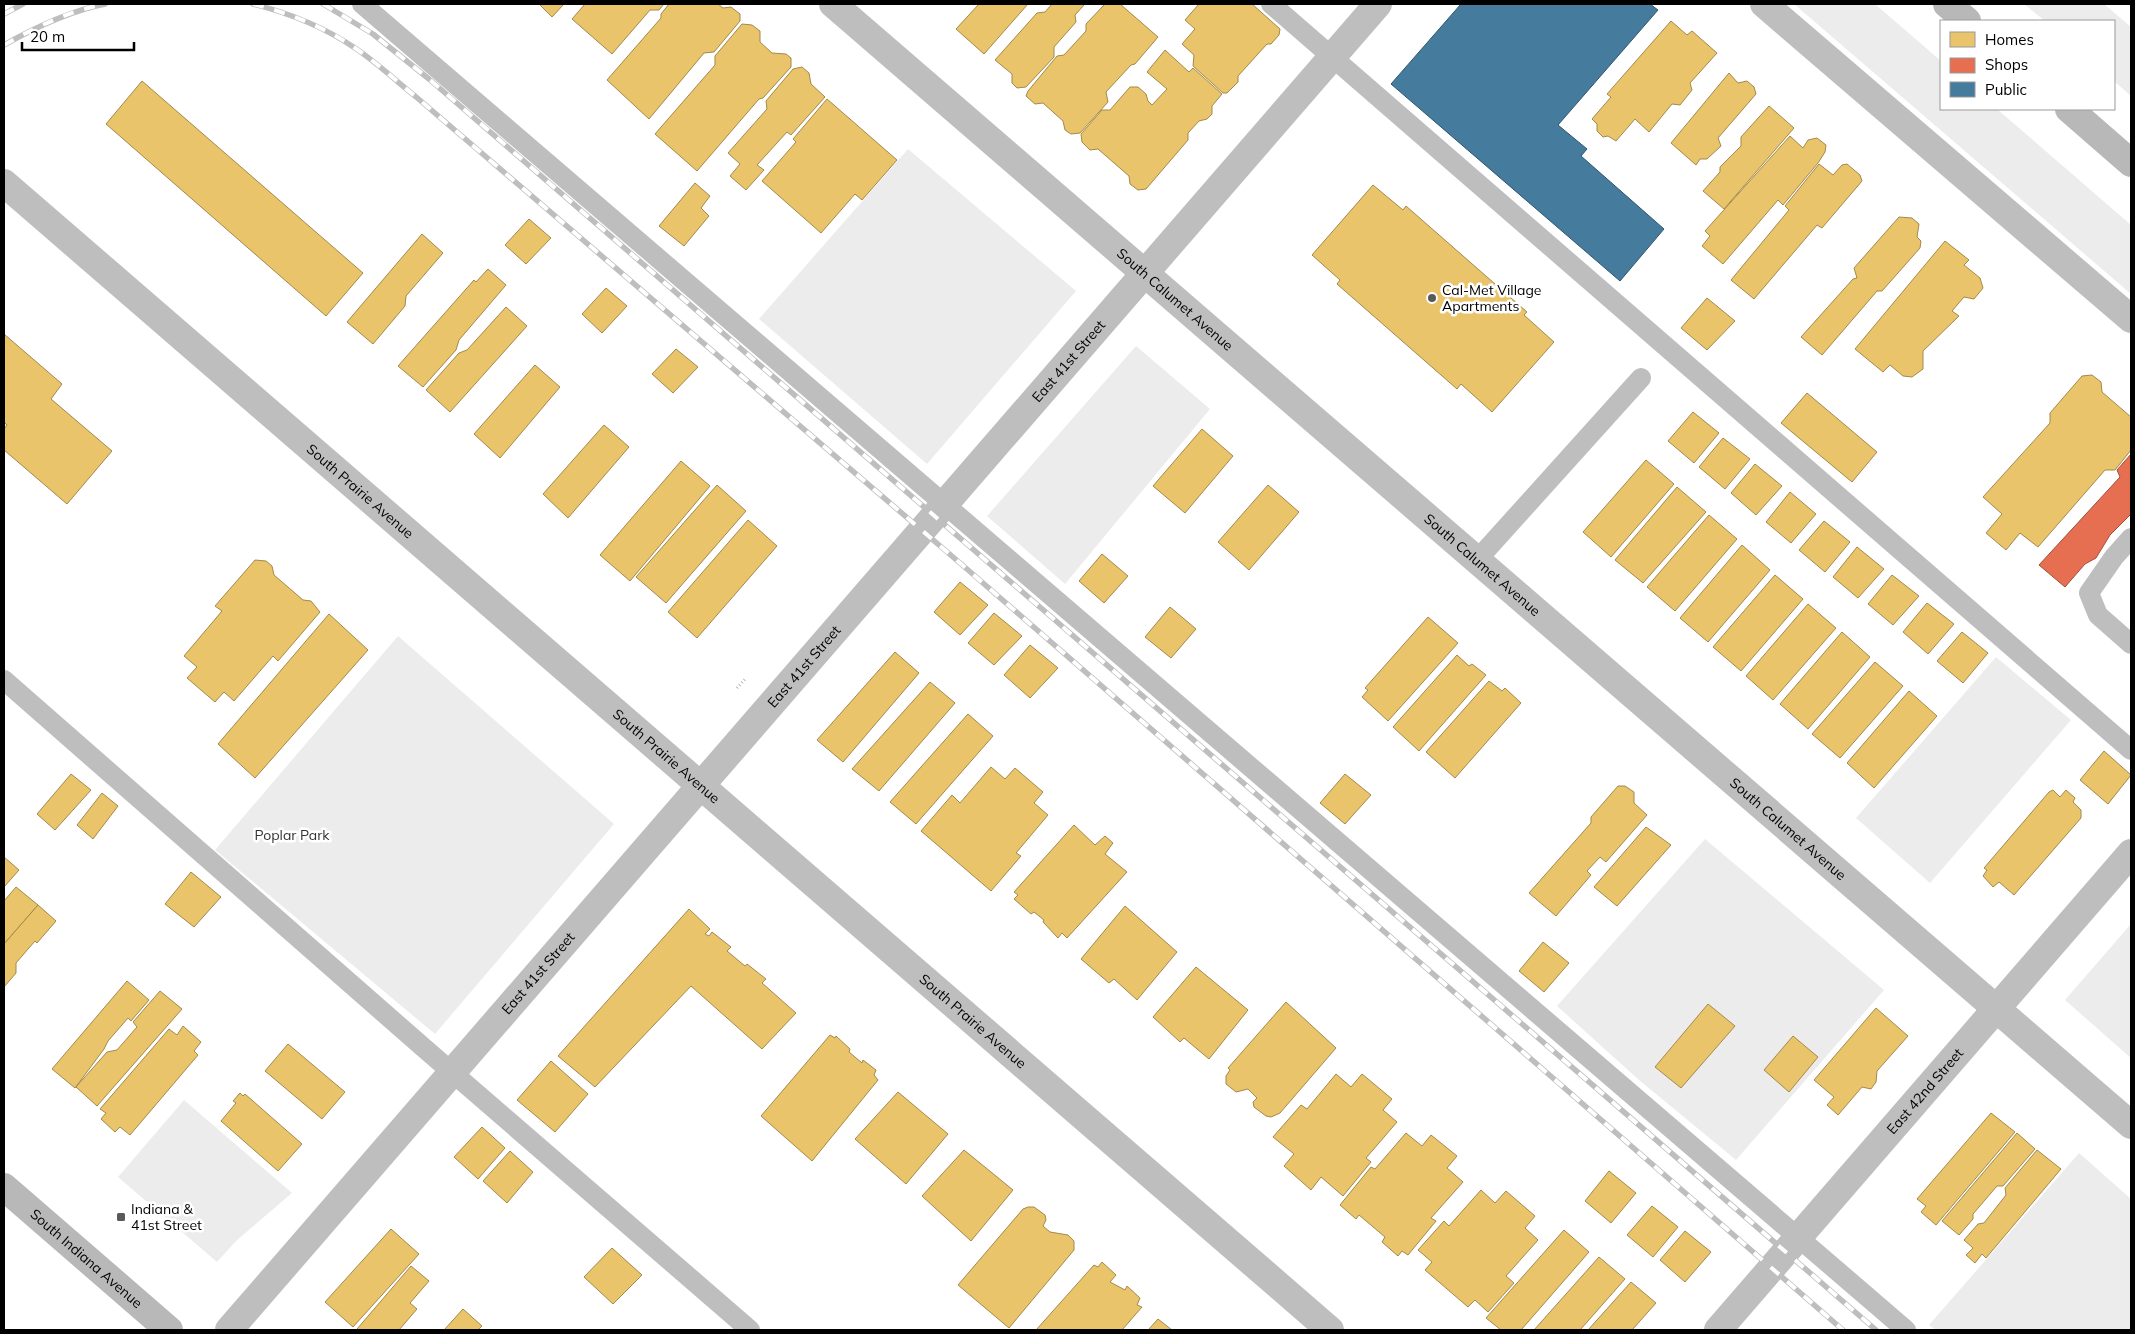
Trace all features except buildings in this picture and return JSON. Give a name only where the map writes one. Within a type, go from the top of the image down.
[{"type":"street","name":"South Calumet Avenue","points":[[833,4],[2131,1125]]},
{"type":"street","name":"East 41st Street","points":[[229,1330],[1378,4]]},
{"type":"street","points":[[1764,4],[2131,319]]},
{"type":"street","points":[[1947,4],[1966,20]]},
{"type":"street","points":[[2070,110],[2131,163]]},
{"type":"street","name":"South Prairie Avenue","points":[[4,183],[1330,1330]]},
{"type":"street","name":"East 42nd Street","points":[[1718,1330],[2131,853]]},
{"type":"street","name":"South Indiana Avenue","points":[[4,1187],[168,1330]]},
{"type":"lane","points":[[362,4],[1906,1330]]},
{"type":"lane","points":[[1271,4],[2131,750]]},
{"type":"lane","points":[[1477,560],[1641,378]]},
{"type":"lane","points":[[2131,538],[2114,557],[2089,593],[2098,615],[2131,644]]},
{"type":"lane","points":[[4,680],[452,1073],[750,1330]]},
{"type":"green space","points":[[1794,4],[1875,4],[1940,60],[1940,110],[1998,110],[2131,225],[2131,294]]},
{"type":"green space","points":[[2024,4],[2104,4],[2131,27],[2131,96],[2115,82],[2115,20],[2044,20]]},
{"type":"green space","points":[[908,149],[1076,291],[927,464],[759,319]]},
{"type":"green space","points":[[1136,346],[1210,409],[1065,584],[987,516]]},
{"type":"green space","name":"Poplar Park","points":[[398,636],[614,824],[435,1034],[215,850]]},
{"type":"green space","points":[[1996,657],[2071,720],[1930,883],[1856,818]]},
{"type":"green space","points":[[1705,839],[1884,990],[1736,1160],[1639,1080],[1557,1006]]},
{"type":"green space","points":[[2131,924],[2131,1058],[2065,1000]]},
{"type":"green space","points":[[184,1100],[292,1193],[236,1241],[217,1262],[118,1177]]},
{"type":"green space","points":[[2079,1153],[2131,1199],[2131,1330],[1936,1330],[1929,1325]]},
{"type":"railway","points":[[4,14],[23,4]]},
{"type":"railway","points":[[4,45],[53,20],[105,4]]},
{"type":"railway","points":[[253,4],[293,16],[319,27],[355,48],[415,96],[960,563],[1843,1330]]},
{"type":"railway","points":[[323,4],[373,34],[429,79],[1876,1330]]},
{"type":"place","name":"Cal-Met Village Apartments","points":[[1432,298]]},
{"type":"place","name":"Indiana & 41st Street","points":[[121,1217]]}]
